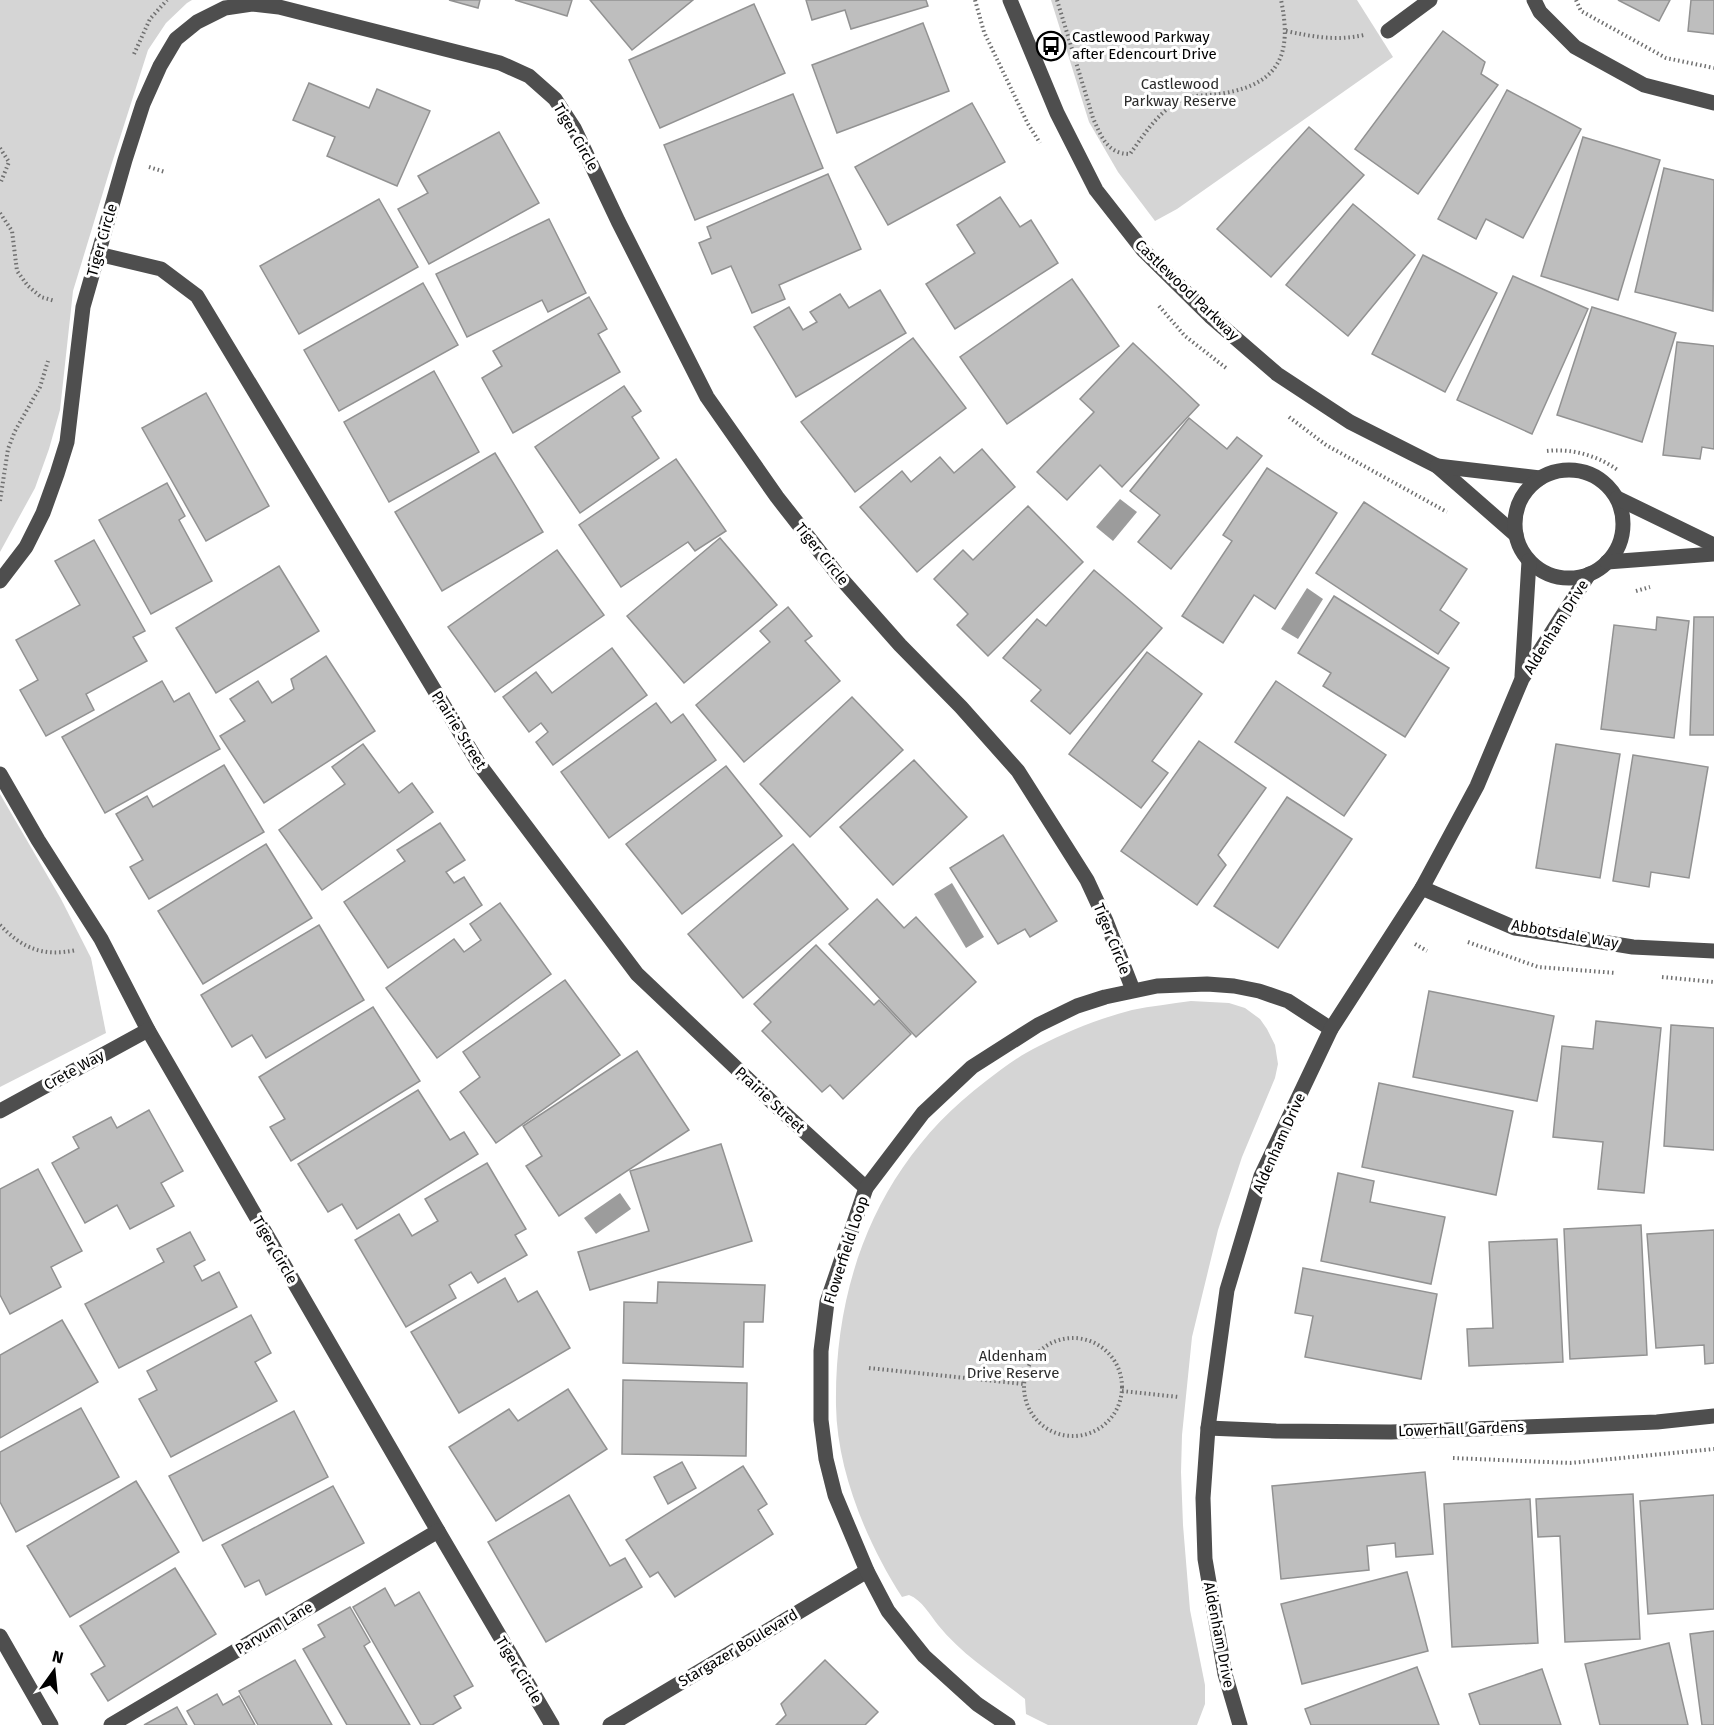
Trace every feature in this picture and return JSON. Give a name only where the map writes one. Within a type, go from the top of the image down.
[{"type":"street","name":"Castlewood Parkway","points":[[1010,0],[1057,113],[1096,190],[1143,250],[1210,316],[1277,374],[1350,422],[1437,466],[1516,535]]},
{"type":"street","points":[[1388,31],[1430,0]]},
{"type":"street","points":[[1534,0],[1540,12],[1575,47],[1644,85],[1714,103]]},
{"type":"street","name":"Tiger Circle","points":[[0,581],[26,547],[43,513],[67,442],[83,307],[143,104],[160,66],[176,39],[197,22],[225,8],[280,3],[500,63],[529,76],[555,99],[574,128],[707,397],[777,497],[838,575],[1018,771],[1086,880],[1106,921],[1133,990]]},
{"type":"street","name":"Prairie Street","points":[[98,254],[161,269],[196,296],[486,773],[637,974],[866,1188]]},
{"type":"street","name":"Castlewood Parkway","points":[[1437,466],[1540,478]]},
{"type":"street","name":"Castlewood Parkway","points":[[1529,561],[1516,535],[1515,516],[1518,504],[1528,488],[1540,478],[1559,471],[1584,472],[1601,480],[1617,498],[1714,545]]},
{"type":"street","points":[[1529,561],[1539,569],[1556,576],[1570,578],[1589,574],[1607,562],[1622,536],[1623,517],[1617,498]]},
{"type":"street","points":[[1607,562],[1714,554]]},
{"type":"street","name":"Aldenham Drive","points":[[1522,679],[1529,561]]},
{"type":"street","name":"Aldenham Drive","points":[[1240,1725],[1225,1674],[1205,1558],[1203,1498],[1208,1428],[1227,1290],[1261,1176],[1331,1029],[1422,888],[1477,786],[1522,679],[1589,574]]},
{"type":"street","name":"Tiger Circle","points":[[0,774],[38,840],[101,939],[148,1030],[552,1725]]},
{"type":"street","name":"Abbotsdale Way","points":[[1422,888],[1515,928],[1633,946],[1714,951]]},
{"type":"street","name":"Flowerfield Loop","points":[[1008,1725],[977,1704],[924,1656],[888,1611],[867,1571],[835,1495],[826,1459],[821,1420],[821,1351],[827,1302],[866,1188],[923,1113],[972,1066],[1038,1025],[1096,1000],[1133,990],[1179,984],[1242,988],[1288,1001],[1331,1029]]},
{"type":"street","name":"Crete Way","points":[[0,1111],[148,1030]]},
{"type":"street","name":"Lowerhall Gardens","points":[[1208,1428],[1391,1432],[1657,1422],[1714,1416]]},
{"type":"street","name":"Parvum Lane","points":[[111,1725],[438,1531]]},
{"type":"street","name":"Stargazer Boulevard","points":[[610,1725],[867,1571]]},
{"type":"street","points":[[0,1636],[51,1725]]},
{"type":"path","points":[[1058,0],[1094,118],[1108,145],[1121,154],[1130,153],[1161,114],[1184,99],[1204,94],[1223,94],[1257,84],[1270,74],[1278,64],[1286,31],[1281,0]]},
{"type":"path","points":[[1576,0],[1581,11],[1666,58],[1714,68]]},
{"type":"path","points":[[1286,31],[1320,38],[1346,39],[1388,31]]},
{"type":"path","points":[[0,148],[9,162],[0,184]]},
{"type":"path","points":[[0,213],[12,231],[17,271],[28,286],[41,297],[56,301]]},
{"type":"path","points":[[0,501],[8,449],[15,431],[40,387],[48,360]]},
{"type":"path","points":[[0,925],[24,945],[41,952],[60,954],[80,949],[101,939]]},
{"type":"path","points":[[1076,1338],[1092,1342],[1107,1351],[1120,1373],[1122,1391],[1117,1409],[1105,1424],[1089,1433],[1070,1435],[1052,1430],[1036,1419],[1027,1403],[1024,1384],[1028,1367],[1037,1353],[1051,1343],[1076,1338]]},
{"type":"path","points":[[868,1368],[1024,1384]]},
{"type":"path","points":[[1122,1391],[1179,1397]]},
{"type":"green space","points":[[0,0],[192,0],[166,23],[148,50],[73,291],[60,410],[49,449],[35,488],[0,552]]},
{"type":"green space","name":"Castlewood Parkway Reserve","points":[[1051,0],[1357,0],[1393,57],[1177,209],[1155,221],[1118,172],[1089,122]]},
{"type":"green space","points":[[0,794],[61,899],[91,958],[106,1033],[0,1087]]},
{"type":"green space","name":"Aldenham Drive Reserve","points":[[1191,1001],[1229,1003],[1245,1008],[1260,1019],[1267,1029],[1275,1045],[1278,1064],[1275,1078],[1242,1157],[1218,1230],[1192,1337],[1182,1435],[1181,1472],[1190,1610],[1205,1685],[1205,1704],[1197,1725],[1048,1725],[1026,1714],[1025,1699],[957,1646],[918,1600],[909,1595],[902,1597],[877,1554],[848,1481],[838,1431],[836,1406],[838,1358],[844,1312],[855,1267],[871,1225],[892,1185],[918,1147],[949,1112],[1012,1062],[1061,1035],[1132,1010]]},
{"type":"shaded area","points":[[1120,499],[1137,512],[1113,541],[1096,527]]},
{"type":"shaded area","points":[[1307,588],[1323,599],[1298,639],[1281,629]]},
{"type":"shaded area","points":[[952,883],[984,937],[966,948],[934,894]]},
{"type":"shaded area","points":[[620,1193],[631,1209],[596,1234],[584,1218]]},
{"type":"building","points":[[449,0],[480,0],[478,8]]},
{"type":"building","points":[[515,0],[572,0],[567,16]]},
{"type":"building","points":[[590,0],[693,0],[632,50]]},
{"type":"building","points":[[806,0],[926,0],[928,6],[851,29],[845,10],[812,20]]},
{"type":"building","points":[[1618,0],[1670,0],[1659,21]]},
{"type":"building","points":[[1691,0],[1714,0],[1714,34],[1688,31]]},
{"type":"building","points":[[754,4],[785,73],[660,128],[629,60]]},
{"type":"building","points":[[923,23],[949,91],[837,133],[812,65]]},
{"type":"building","points":[[1443,31],[1485,62],[1481,74],[1498,85],[1418,194],[1355,149]]},
{"type":"building","points":[[309,83],[369,108],[377,89],[430,111],[397,186],[327,156],[335,137],[293,120]]},
{"type":"building","points":[[1507,90],[1581,129],[1523,238],[1486,219],[1476,239],[1438,219]]},
{"type":"building","points":[[793,94],[823,168],[695,220],[664,145]]},
{"type":"building","points":[[972,103],[1005,162],[888,225],[855,167]]},
{"type":"building","points":[[1309,127],[1364,175],[1271,277],[1217,229]]},
{"type":"building","points":[[499,132],[539,203],[429,264],[398,209],[428,193],[418,176]]},
{"type":"building","points":[[1583,137],[1660,160],[1618,300],[1541,276]]},
{"type":"building","points":[[1664,168],[1714,180],[1713,311],[1635,292]]},
{"type":"building","points":[[828,174],[861,249],[779,285],[785,299],[752,313],[731,266],[712,274],[699,243],[711,238],[707,227]]},
{"type":"building","points":[[1000,197],[1020,227],[1031,220],[1058,263],[955,329],[926,284],[975,253],[957,225]]},
{"type":"building","points":[[379,199],[418,267],[299,334],[260,266]]},
{"type":"building","points":[[1353,204],[1415,255],[1348,336],[1286,285]]},
{"type":"building","points":[[549,219],[586,293],[548,312],[542,300],[467,337],[436,274]]},
{"type":"building","points":[[1423,255],[1497,293],[1445,392],[1372,354]]},
{"type":"building","points":[[1513,276],[1588,309],[1532,434],[1457,400]]},
{"type":"building","points":[[1072,279],[1119,346],[1007,424],[960,357]]},
{"type":"building","points":[[423,283],[458,345],[339,411],[304,350]]},
{"type":"building","points":[[880,290],[906,333],[796,397],[754,327],[789,307],[803,330],[817,322],[810,312],[840,294],[849,308]]},
{"type":"building","points":[[589,297],[607,329],[598,334],[620,372],[513,433],[482,378],[502,366],[493,351]]},
{"type":"building","points":[[1592,307],[1676,333],[1642,442],[1557,415]]},
{"type":"building","points":[[913,338],[966,408],[855,492],[801,422]]},
{"type":"building","points":[[1677,342],[1714,346],[1714,449],[1702,447],[1700,459],[1663,455]]},
{"type":"building","points":[[1133,343],[1199,405],[1122,487],[1100,465],[1067,500],[1037,472],[1094,412],[1080,399]]},
{"type":"building","points":[[434,371],[479,452],[389,502],[344,422]]},
{"type":"building","points":[[624,386],[641,411],[632,417],[659,458],[580,513],[535,447]]},
{"type":"building","points":[[206,393],[269,506],[206,541],[142,428]]},
{"type":"building","points":[[1189,418],[1227,449],[1237,437],[1262,456],[1171,569],[1138,542],[1160,515],[1130,491]]},
{"type":"building","points":[[982,449],[1015,487],[917,572],[860,507],[902,471],[911,482],[940,457],[954,473]]},
{"type":"building","points":[[495,453],[543,532],[442,591],[395,512]]},
{"type":"building","points":[[676,459],[726,531],[695,551],[688,542],[621,587],[579,525]]},
{"type":"building","points":[[1267,468],[1337,513],[1275,609],[1254,595],[1223,643],[1182,616],[1232,541],[1223,535]]},
{"type":"building","points":[[167,483],[185,516],[179,520],[212,581],[151,614],[99,520]]},
{"type":"building","points":[[1364,502],[1467,569],[1440,610],[1459,623],[1438,654],[1316,573]]},
{"type":"building","points":[[1028,506],[1083,562],[988,656],[957,625],[968,614],[934,579],[963,550],[973,560]]},
{"type":"building","points":[[720,538],[777,605],[684,683],[627,616]]},
{"type":"building","points":[[94,540],[145,631],[133,637],[147,661],[86,694],[94,710],[46,736],[20,690],[38,680],[16,640],[80,605],[55,561]]},
{"type":"building","points":[[557,550],[604,615],[495,692],[448,627]]},
{"type":"building","points":[[279,566],[319,631],[216,693],[176,628]]},
{"type":"building","points":[[1094,570],[1162,628],[1070,734],[1031,701],[1041,690],[1003,658],[1037,619],[1046,626]]},
{"type":"building","points":[[1334,596],[1449,668],[1405,737],[1323,686],[1331,673],[1298,653]]},
{"type":"building","points":[[788,607],[812,636],[805,641],[840,681],[744,762],[696,705],[770,642],[760,631]]},
{"type":"building","points":[[1657,617],[1689,621],[1674,738],[1601,729],[1614,625],[1656,630]]},
{"type":"building","points":[[1694,617],[1714,617],[1714,735],[1690,735]]},
{"type":"building","points":[[612,648],[647,695],[553,765],[536,742],[548,732],[541,723],[529,732],[503,697],[536,672],[552,693]]},
{"type":"building","points":[[1147,652],[1202,694],[1152,761],[1168,773],[1141,808],[1069,754]]},
{"type":"building","points":[[326,656],[375,731],[264,803],[220,736],[245,721],[230,699],[258,681],[272,703],[294,689],[291,679]]},
{"type":"building","points":[[162,681],[174,702],[189,693],[220,749],[105,813],[62,737]]},
{"type":"building","points":[[1276,681],[1386,755],[1344,816],[1235,742]]},
{"type":"building","points":[[852,697],[903,750],[810,837],[760,784]]},
{"type":"building","points":[[656,703],[671,723],[683,714],[716,760],[609,838],[561,772]]},
{"type":"building","points":[[1199,741],[1266,788],[1218,855],[1226,865],[1197,905],[1121,851]]},
{"type":"building","points":[[363,744],[399,793],[412,783],[433,812],[322,890],[279,830],[345,784],[332,767]]},
{"type":"building","points":[[1556,744],[1620,754],[1600,878],[1536,868]]},
{"type":"building","points":[[1633,755],[1708,767],[1689,878],[1651,872],[1649,887],[1613,881]]},
{"type":"building","points":[[914,760],[967,817],[893,885],[840,827]]},
{"type":"building","points":[[224,765],[264,832],[149,899],[130,867],[143,860],[116,814],[147,796],[153,807]]},
{"type":"building","points":[[726,766],[782,836],[682,914],[626,844]]},
{"type":"building","points":[[1287,797],[1352,839],[1278,948],[1214,906]]},
{"type":"building","points":[[440,823],[465,860],[446,872],[454,883],[464,877],[482,905],[388,968],[344,902],[405,861],[397,850]]},
{"type":"building","points":[[1003,835],[1057,921],[1030,937],[1025,929],[998,944],[950,868]]},
{"type":"building","points":[[266,844],[312,918],[203,984],[158,911]]},
{"type":"building","points":[[793,844],[848,909],[743,998],[688,934]]},
{"type":"building","points":[[877,899],[904,928],[916,917],[976,982],[916,1037],[829,944]]},
{"type":"building","points":[[500,903],[551,974],[437,1058],[386,988],[454,939],[464,952],[481,940],[470,924]]},
{"type":"building","points":[[319,925],[364,1000],[266,1058],[252,1035],[232,1047],[201,995]]},
{"type":"building","points":[[816,945],[874,1005],[879,1000],[911,1034],[843,1099],[830,1085],[822,1092],[762,1031],[771,1022],[754,1004]]},
{"type":"building","points":[[565,980],[620,1055],[496,1143],[460,1092],[480,1077],[463,1052]]},
{"type":"building","points":[[1429,991],[1554,1016],[1537,1101],[1413,1077]]},
{"type":"building","points":[[373,1007],[420,1081],[291,1161],[270,1127],[285,1119],[259,1077]]},
{"type":"building","points":[[1596,1021],[1661,1028],[1644,1193],[1598,1189],[1603,1142],[1553,1137],[1562,1046],[1593,1049]]},
{"type":"building","points":[[1671,1025],[1714,1028],[1714,1150],[1664,1146]]},
{"type":"building","points":[[637,1051],[689,1130],[559,1216],[526,1166],[542,1156],[523,1126]]},
{"type":"building","points":[[1379,1083],[1513,1111],[1496,1195],[1362,1167]]},
{"type":"building","points":[[418,1090],[450,1140],[464,1132],[478,1154],[357,1229],[342,1204],[328,1212],[298,1164]]},
{"type":"building","points":[[149,1110],[183,1171],[161,1183],[174,1206],[130,1229],[117,1205],[85,1223],[52,1163],[79,1148],[73,1137],[111,1117],[117,1128]]},
{"type":"building","points":[[721,1144],[752,1241],[590,1290],[578,1252],[649,1231],[630,1171]]},
{"type":"building","points":[[487,1163],[526,1229],[515,1235],[527,1255],[478,1283],[471,1272],[449,1285],[456,1298],[406,1327],[355,1240],[399,1214],[412,1236],[438,1221],[425,1199]]},
{"type":"building","points":[[38,1169],[82,1251],[51,1267],[61,1287],[10,1314],[0,1295],[0,1189]]},
{"type":"building","points":[[1338,1173],[1374,1181],[1370,1202],[1445,1217],[1431,1284],[1321,1261]]},
{"type":"building","points":[[1641,1225],[1647,1355],[1570,1359],[1564,1229]]},
{"type":"building","points":[[1714,1230],[1714,1363],[1705,1364],[1704,1345],[1656,1348],[1647,1234]]},
{"type":"building","points":[[190,1232],[205,1260],[194,1266],[202,1281],[219,1272],[237,1307],[119,1368],[85,1304],[164,1262],[157,1249]]},
{"type":"building","points":[[1557,1239],[1563,1362],[1469,1366],[1467,1329],[1493,1328],[1489,1242]]},
{"type":"building","points":[[1303,1268],[1437,1294],[1421,1379],[1305,1357],[1313,1316],[1295,1313]]},
{"type":"building","points":[[505,1278],[518,1302],[537,1291],[570,1348],[459,1413],[411,1332]]},
{"type":"building","points":[[658,1282],[765,1285],[763,1322],[744,1322],[743,1367],[623,1363],[624,1302],[657,1303]]},
{"type":"building","points":[[251,1315],[271,1353],[255,1362],[277,1401],[171,1457],[139,1399],[157,1390],[147,1371]]},
{"type":"building","points":[[62,1320],[98,1382],[0,1438],[0,1355]]},
{"type":"building","points":[[623,1380],[747,1383],[746,1456],[622,1454]]},
{"type":"building","points":[[568,1389],[607,1449],[496,1521],[449,1447],[509,1409],[518,1421]]},
{"type":"building","points":[[81,1408],[119,1477],[16,1532],[0,1502],[0,1452]]},
{"type":"building","points":[[294,1411],[328,1477],[203,1541],[169,1476]]},
{"type":"building","points":[[682,1462],[696,1488],[668,1504],[654,1477]]},
{"type":"building","points":[[743,1466],[767,1504],[758,1510],[773,1534],[675,1597],[658,1572],[650,1577],[626,1540]]},
{"type":"building","points":[[1425,1472],[1433,1554],[1396,1557],[1395,1543],[1367,1546],[1369,1570],[1281,1579],[1272,1486]]},
{"type":"building","points":[[136,1481],[179,1552],[70,1617],[27,1546]]},
{"type":"building","points":[[333,1486],[364,1543],[266,1595],[259,1580],[245,1587],[222,1545]]},
{"type":"building","points":[[1633,1494],[1640,1639],[1565,1642],[1560,1536],[1538,1537],[1536,1499]]},
{"type":"building","points":[[569,1495],[610,1566],[625,1558],[642,1587],[546,1642],[488,1542]]},
{"type":"building","points":[[1714,1495],[1714,1609],[1648,1614],[1640,1501]]},
{"type":"building","points":[[1530,1499],[1538,1643],[1452,1647],[1444,1504]]},
{"type":"building","points":[[175,1568],[216,1634],[108,1701],[91,1674],[105,1666],[80,1626]]},
{"type":"building","points":[[1407,1572],[1428,1651],[1302,1684],[1281,1604]]},
{"type":"building","points":[[385,1588],[395,1606],[419,1592],[473,1686],[454,1696],[461,1708],[432,1725],[421,1725],[353,1607]]},
{"type":"building","points":[[350,1607],[370,1642],[364,1646],[410,1725],[347,1725],[303,1649],[325,1637],[318,1625]]},
{"type":"building","points":[[1714,1631],[1714,1725],[1702,1725],[1690,1634]]},
{"type":"building","points":[[1669,1643],[1688,1725],[1600,1725],[1585,1664]]},
{"type":"building","points":[[295,1660],[332,1725],[258,1725],[239,1691]]},
{"type":"building","points":[[825,1660],[878,1712],[865,1725],[776,1725],[786,1715],[781,1704]]},
{"type":"building","points":[[1417,1667],[1439,1725],[1311,1725],[1305,1709]]},
{"type":"building","points":[[1542,1669],[1561,1725],[1480,1725],[1469,1694]]},
{"type":"building","points":[[217,1694],[223,1705],[239,1696],[255,1725],[195,1725],[187,1711]]},
{"type":"building","points":[[177,1707],[187,1725],[144,1725]]},
{"type":"place","name":"Castlewood Parkway after Edencourt Drive","points":[[1051,46]]}]
